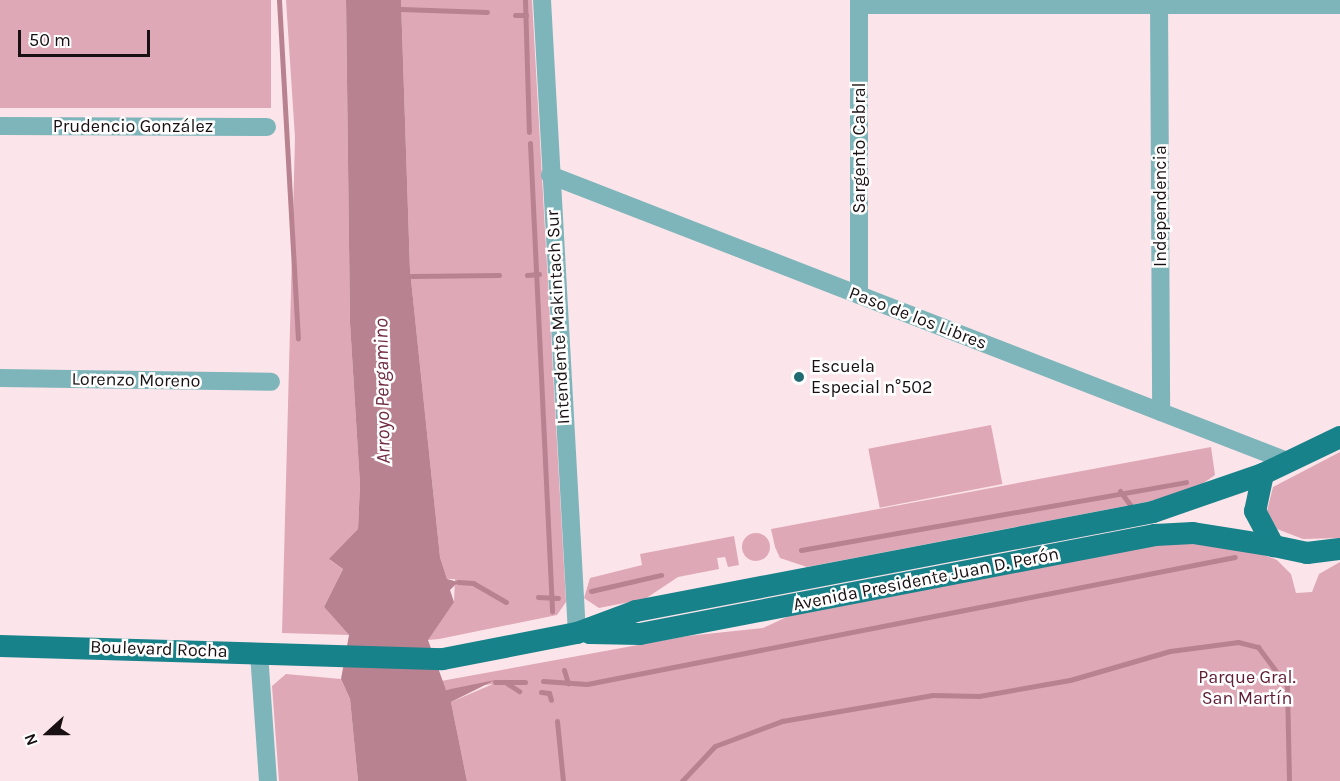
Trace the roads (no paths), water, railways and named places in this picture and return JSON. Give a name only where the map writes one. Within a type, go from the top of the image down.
[{"type":"main road","name":"Avenida Presidente Juan D. Perón","points":[[317,657],[443,659],[577,633],[636,611],[1153,512],[1263,474],[1340,437]]},
{"type":"main road","points":[[1263,474],[1255,511],[1274,546]]},
{"type":"main road","name":"Avenida Presidente Juan D. Perón","points":[[577,633],[640,634],[1155,536],[1193,533],[1307,553],[1340,550]]},
{"type":"main road","name":"Boulevard Rocha","points":[[0,646],[259,653],[317,657]]},
{"type":"street","name":"Intendente Makintach Sur","points":[[542,0],[577,633]]},
{"type":"street","points":[[859,3],[1340,5]]},
{"type":"street","name":"Sargento Cabral","points":[[859,3],[859,295]]},
{"type":"street","name":"Independencia","points":[[1159,3],[1161,412]]},
{"type":"street","name":"Prudencio González","points":[[0,126],[267,127]]},
{"type":"street","name":"Paso de los Libres","points":[[550,175],[1287,461]]},
{"type":"street","name":"Lorenzo Moreno","points":[[0,378],[271,382]]},
{"type":"street","points":[[259,653],[268,781]]},
{"type":"water","name":"Arroyo Pergamino","points":[[346,0],[401,0],[410,270],[440,557],[447,579],[458,582],[450,590],[454,602],[428,640],[446,690],[495,680],[451,702],[467,781],[358,781],[350,699],[341,679],[349,635],[324,607],[343,569],[329,559],[358,529],[360,485],[350,323]]},
{"type":"waterway","points":[[279,0],[298,338]]},
{"type":"waterway","points":[[525,0],[529,132]]},
{"type":"waterway","points":[[401,9],[487,12]]},
{"type":"waterway","points":[[515,15],[526,15]]},
{"type":"waterway","points":[[530,143],[552,611]]},
{"type":"waterway","points":[[527,275],[539,274]]},
{"type":"waterway","points":[[411,276],[499,275]]},
{"type":"waterway","points":[[801,550],[1186,482]]},
{"type":"waterway","points":[[1120,491],[1133,509]]},
{"type":"waterway","points":[[543,681],[587,684],[1235,557]]},
{"type":"waterway","points":[[591,591],[661,575]]},
{"type":"waterway","points":[[458,582],[473,583],[506,602]]},
{"type":"waterway","points":[[538,597],[558,598]]},
{"type":"waterway","points":[[682,781],[715,746],[782,721],[933,695],[979,696],[1070,680],[1170,651],[1238,642],[1258,647],[1287,686],[1289,781]]},
{"type":"waterway","points":[[564,670],[568,683]]},
{"type":"waterway","points":[[495,682],[525,682]]},
{"type":"waterway","points":[[505,682],[519,691]]},
{"type":"waterway","points":[[541,692],[549,693],[551,700]]},
{"type":"waterway","points":[[557,721],[563,781]]},
{"type":"place","name":"Escuela Especial n°502","points":[[799,377]]},
{"type":"park label","name":"Parque Gral. San Martín","points":[[1247,688]]}]
